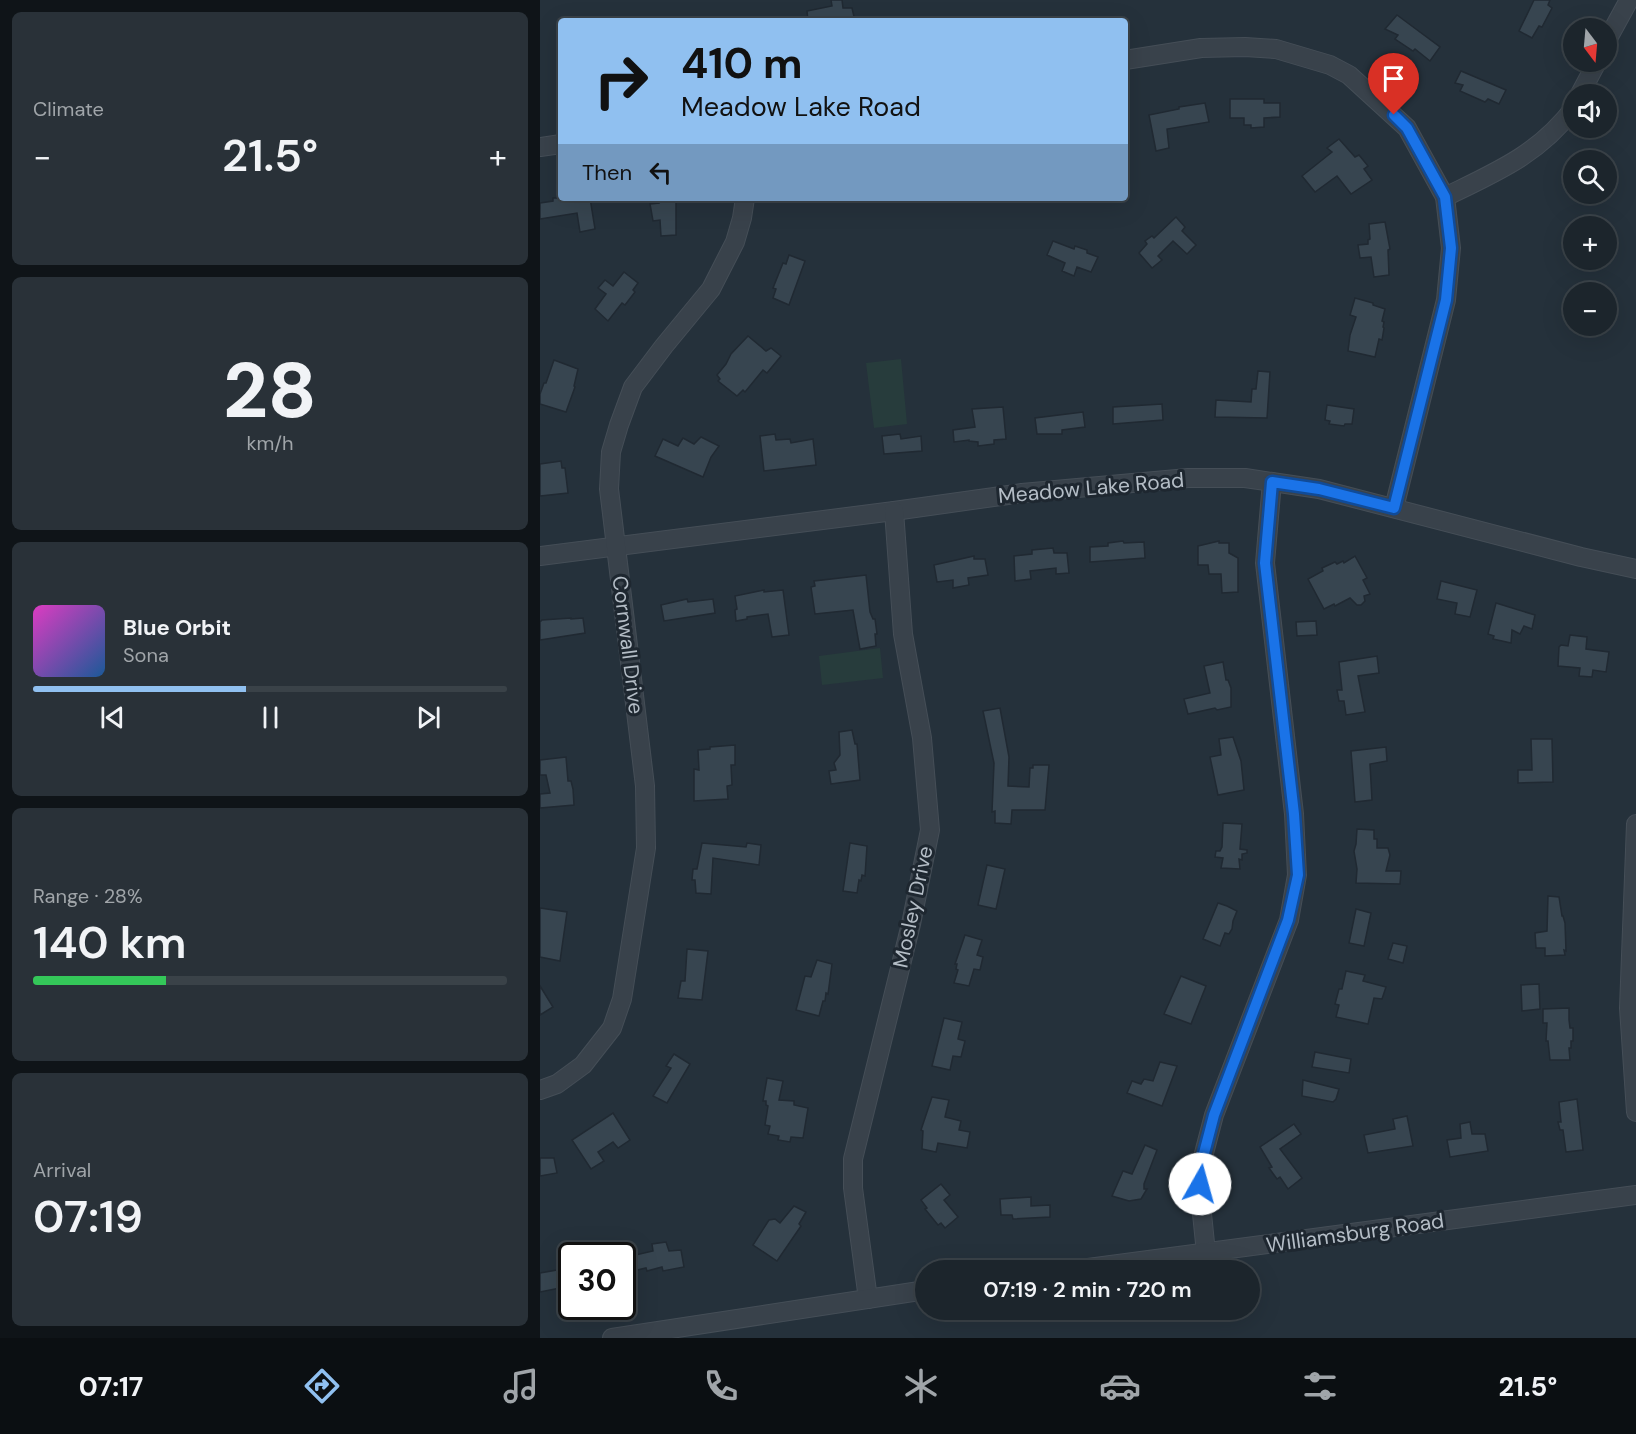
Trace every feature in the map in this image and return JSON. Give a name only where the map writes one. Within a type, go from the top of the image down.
[{"type":"street","points":[[1617,22],[1629,0]]},
{"type":"street","points":[[1128,60],[1201,48],[1276,49],[1330,65],[1349,75],[1407,128],[1445,197],[1451,248],[1446,300],[1394,508]]},
{"type":"street","points":[[1445,197],[1509,167],[1548,137],[1563,120]]},
{"type":"street","points":[[540,147],[558,144]]},
{"type":"street","name":"Cornwall Drive","points":[[540,1090],[556,1084],[584,1065],[612,1028],[622,999],[644,868],[647,816],[645,786],[609,489],[611,452],[633,387],[711,289],[735,242],[745,201]]},
{"type":"street","name":"Meadow Lake Road","points":[[540,556],[616,548],[1022,492],[1188,478],[1245,478],[1319,489],[1581,557],[1636,569]]},
{"type":"street","points":[[1206,1253],[1199,1191],[1206,1141],[1288,920],[1298,875],[1294,814],[1265,563],[1272,482]]},
{"type":"street","name":"Mosley Drive","points":[[868,1299],[853,1188],[853,1159],[911,924],[930,830],[922,738],[903,634],[894,511]]},
{"type":"street","points":[[1636,824],[1629,1008],[1636,1112]]},
{"type":"street","name":"Williamsburg Road","points":[[1151,1260],[1636,1195]]},
{"type":"street","points":[[612,1338],[915,1292]]},
{"type":"green space","points":[[901,359],[907,424],[874,428],[866,363]]},
{"type":"green space","points":[[880,648],[883,678],[822,685],[819,656]]},
{"type":"building","points":[[831,0],[842,0],[843,8],[852,8],[854,18],[808,18],[807,11],[832,6]]},
{"type":"building","points":[[1534,0],[1550,0],[1548,5],[1552,8],[1542,27],[1539,26],[1532,38],[1519,31]]},
{"type":"building","points":[[1397,15],[1440,47],[1430,61],[1415,49],[1413,51],[1395,39],[1398,35],[1385,29]]},
{"type":"building","points":[[1461,71],[1506,90],[1499,104],[1488,99],[1485,102],[1460,91],[1463,85],[1455,83]]},
{"type":"building","points":[[1230,99],[1264,99],[1264,103],[1280,103],[1280,117],[1264,118],[1264,127],[1251,128],[1251,125],[1244,125],[1244,118],[1230,118]]},
{"type":"building","points":[[1205,103],[1209,122],[1167,129],[1169,148],[1156,151],[1149,115]]},
{"type":"building","points":[[1339,139],[1355,157],[1359,155],[1368,166],[1364,169],[1372,180],[1351,194],[1337,176],[1315,192],[1302,176],[1332,152],[1327,148]]},
{"type":"building","points":[[553,198],[558,198],[558,201],[590,201],[595,229],[580,232],[577,213],[540,219],[540,203],[553,201]]},
{"type":"building","points":[[659,201],[676,201],[676,235],[661,236],[660,220],[653,221],[650,204],[659,203]]},
{"type":"building","points":[[1176,217],[1185,227],[1182,231],[1196,245],[1187,254],[1173,241],[1158,256],[1162,260],[1152,268],[1139,253],[1147,244],[1145,241],[1152,236],[1154,238]]},
{"type":"building","points":[[1385,222],[1390,249],[1388,250],[1389,275],[1374,277],[1371,257],[1360,258],[1358,245],[1368,244],[1369,224]]},
{"type":"building","points":[[1053,241],[1074,249],[1075,246],[1087,250],[1087,253],[1098,257],[1091,272],[1077,267],[1074,276],[1062,271],[1065,263],[1047,255]]},
{"type":"building","points":[[789,255],[805,261],[789,305],[773,298],[776,289],[773,288],[783,263],[786,264]]},
{"type":"building","points":[[624,272],[638,283],[633,290],[635,292],[625,305],[622,303],[608,321],[595,309],[606,294],[598,288],[605,280],[613,286]]},
{"type":"building","points":[[1355,298],[1385,309],[1382,321],[1384,328],[1382,340],[1379,339],[1375,357],[1348,351],[1356,317],[1350,315]]},
{"type":"building","points":[[748,336],[766,351],[771,348],[781,356],[767,373],[763,370],[745,392],[743,390],[737,396],[718,381],[720,379],[717,375],[731,354]]},
{"type":"building","points":[[554,360],[578,369],[575,387],[566,412],[540,404],[540,394]]},
{"type":"building","points":[[1258,371],[1270,372],[1267,418],[1215,417],[1216,400],[1251,402],[1252,389],[1256,389]]},
{"type":"building","points":[[1162,404],[1163,420],[1113,424],[1113,407]]},
{"type":"building","points":[[1327,405],[1354,409],[1352,424],[1344,426],[1329,424],[1330,421],[1325,420]]},
{"type":"building","points":[[1003,407],[1006,439],[994,440],[994,444],[978,446],[978,442],[969,440],[954,442],[953,430],[975,427],[972,409]]},
{"type":"building","points":[[1083,412],[1085,427],[1062,430],[1062,434],[1037,434],[1035,418]]},
{"type":"building","points":[[775,434],[776,440],[790,439],[791,443],[813,439],[816,465],[764,471],[760,436]]},
{"type":"building","points":[[900,434],[901,439],[921,436],[922,451],[884,454],[882,436]]},
{"type":"building","points":[[701,437],[719,446],[711,457],[703,477],[655,456],[663,439],[678,446],[683,438],[694,444]]},
{"type":"building","points":[[561,461],[562,468],[565,468],[568,493],[540,496],[540,464]]},
{"type":"building","points":[[1123,541],[1124,543],[1144,542],[1145,558],[1090,562],[1090,547],[1108,546],[1108,543]]},
{"type":"building","points":[[1219,541],[1219,543],[1229,543],[1229,553],[1238,558],[1238,592],[1222,593],[1221,574],[1209,574],[1208,565],[1198,565],[1198,546]]},
{"type":"building","points":[[1053,548],[1054,553],[1067,553],[1069,573],[1056,574],[1056,568],[1030,571],[1031,579],[1015,581],[1014,556],[1032,554],[1032,550]]},
{"type":"building","points":[[974,556],[974,559],[985,559],[988,575],[968,578],[969,585],[953,588],[953,580],[937,582],[934,565]]},
{"type":"building","points":[[1355,556],[1367,578],[1363,580],[1370,594],[1364,596],[1365,601],[1361,605],[1357,605],[1350,598],[1324,609],[1308,579],[1323,571],[1322,568],[1335,562],[1337,564],[1343,561],[1344,563]]},
{"type":"building","points":[[866,575],[870,612],[875,619],[877,634],[875,634],[876,646],[860,649],[853,610],[815,614],[811,587],[815,586],[814,581]]},
{"type":"building","points":[[1441,581],[1477,590],[1470,617],[1455,614],[1457,603],[1437,599]]},
{"type":"building","points":[[764,590],[764,592],[783,590],[789,635],[772,637],[768,614],[736,621],[735,596]]},
{"type":"building","points":[[687,599],[688,602],[713,599],[715,613],[664,621],[661,605]]},
{"type":"building","points":[[1496,603],[1535,615],[1532,629],[1524,626],[1520,634],[1512,630],[1511,643],[1493,639],[1494,636],[1488,634]]},
{"type":"building","points":[[583,618],[585,633],[540,640],[542,620]]},
{"type":"building","points":[[1316,621],[1317,635],[1297,636],[1296,622]]},
{"type":"building","points":[[1570,635],[1587,637],[1586,649],[1609,652],[1606,672],[1593,670],[1592,677],[1579,676],[1580,668],[1558,666],[1559,647],[1568,646]]},
{"type":"building","points":[[1377,656],[1379,673],[1358,676],[1365,712],[1346,715],[1344,701],[1339,701],[1337,690],[1342,690],[1339,662]]},
{"type":"building","points":[[1223,662],[1226,680],[1231,688],[1231,707],[1188,714],[1184,699],[1210,693],[1204,666]]},
{"type":"building","points":[[1000,708],[1009,757],[1008,786],[1029,787],[1030,768],[1033,768],[1033,765],[1049,765],[1045,810],[1012,810],[1011,824],[995,823],[995,811],[992,812],[994,763],[983,711]]},
{"type":"building","points":[[852,730],[855,744],[857,744],[860,780],[831,784],[829,771],[836,770],[834,763],[840,755],[839,732]]},
{"type":"building","points":[[1233,737],[1241,761],[1244,790],[1218,795],[1210,757],[1221,755],[1219,739]]},
{"type":"building","points":[[1531,739],[1552,739],[1553,782],[1518,783],[1518,770],[1532,770]]},
{"type":"building","points":[[735,745],[735,765],[731,765],[732,785],[727,786],[728,799],[694,801],[694,769],[699,770],[698,750]]},
{"type":"building","points":[[1386,747],[1387,761],[1370,764],[1372,800],[1355,802],[1351,751]]},
{"type":"building","points":[[566,757],[568,781],[571,781],[573,789],[574,805],[540,808],[540,794],[550,793],[546,775],[540,775],[540,760]]},
{"type":"building","points":[[1223,823],[1242,824],[1240,849],[1247,850],[1247,853],[1242,854],[1242,860],[1239,859],[1240,869],[1221,868],[1223,858],[1215,857],[1216,851],[1220,851],[1222,847]]},
{"type":"building","points":[[1357,829],[1374,830],[1377,848],[1388,848],[1390,855],[1386,871],[1401,871],[1400,884],[1356,883],[1357,869],[1354,851]]},
{"type":"building","points":[[702,843],[746,847],[747,843],[761,845],[759,865],[713,858],[711,894],[696,893],[695,880],[692,880],[693,869],[697,869]]},
{"type":"building","points":[[850,843],[867,846],[865,876],[862,875],[861,881],[859,880],[857,893],[843,891]]},
{"type":"building","points":[[987,865],[1005,869],[996,909],[978,905]]},
{"type":"building","points":[[1548,896],[1559,897],[1565,923],[1565,955],[1545,956],[1545,948],[1536,948],[1535,933],[1547,931]]},
{"type":"building","points":[[1218,903],[1237,911],[1232,929],[1229,934],[1225,933],[1220,946],[1203,939]]},
{"type":"building","points":[[540,908],[567,912],[560,961],[540,957]]},
{"type":"building","points":[[1356,909],[1371,913],[1364,946],[1349,943]]},
{"type":"building","points":[[965,935],[982,940],[977,955],[983,957],[980,970],[974,969],[969,986],[954,983],[958,970],[955,964]]},
{"type":"building","points":[[1393,943],[1407,946],[1403,963],[1388,959]]},
{"type":"building","points":[[687,949],[708,951],[702,1000],[678,998],[681,981],[685,981]]},
{"type":"building","points":[[817,960],[832,964],[828,994],[826,993],[819,1016],[796,1010],[805,976],[811,977]]},
{"type":"building","points":[[1346,971],[1365,975],[1363,981],[1386,987],[1382,999],[1374,998],[1368,1024],[1336,1017],[1339,1005],[1335,1004],[1339,989],[1342,989]]},
{"type":"building","points":[[1181,976],[1206,986],[1191,1024],[1164,1014]]},
{"type":"building","points":[[1539,984],[1540,1009],[1522,1011],[1521,985]]},
{"type":"building","points":[[540,986],[553,1007],[540,1015]]},
{"type":"building","points":[[1569,1008],[1570,1028],[1573,1028],[1573,1041],[1569,1048],[1570,1060],[1550,1060],[1548,1041],[1546,1041],[1547,1023],[1543,1023],[1543,1009]]},
{"type":"building","points":[[944,1018],[962,1022],[958,1039],[965,1041],[961,1057],[953,1056],[950,1070],[932,1066]]},
{"type":"building","points":[[1315,1052],[1351,1059],[1349,1073],[1312,1067]]},
{"type":"building","points":[[674,1054],[690,1064],[667,1103],[653,1096],[671,1068],[666,1066]]},
{"type":"building","points":[[1160,1062],[1177,1066],[1162,1106],[1127,1093],[1132,1081],[1141,1084],[1144,1079],[1153,1081]]},
{"type":"building","points":[[767,1078],[783,1081],[779,1100],[794,1101],[794,1105],[808,1108],[803,1138],[791,1137],[790,1142],[778,1140],[779,1136],[768,1134],[770,1126],[765,1125],[768,1106],[766,1101],[763,1101]]},
{"type":"building","points":[[1303,1080],[1339,1089],[1336,1099],[1333,1102],[1302,1096]]},
{"type":"building","points":[[932,1097],[949,1100],[945,1117],[961,1121],[959,1130],[970,1132],[967,1148],[938,1143],[936,1152],[922,1149],[923,1131],[921,1130]]},
{"type":"building","points":[[1577,1099],[1583,1150],[1566,1152],[1563,1130],[1560,1130],[1558,1122],[1561,1122],[1559,1102]]},
{"type":"building","points":[[613,1113],[630,1140],[618,1148],[613,1142],[598,1152],[604,1161],[591,1169],[572,1140]]},
{"type":"building","points":[[1407,1116],[1413,1146],[1368,1153],[1364,1135],[1395,1129],[1393,1119]]},
{"type":"building","points":[[1470,1122],[1472,1134],[1485,1134],[1488,1151],[1450,1157],[1447,1140],[1461,1138],[1460,1124]]},
{"type":"building","points":[[1294,1124],[1301,1134],[1280,1149],[1302,1178],[1288,1189],[1280,1177],[1277,1179],[1269,1168],[1272,1167],[1260,1147]]},
{"type":"building","points":[[1145,1145],[1157,1150],[1144,1184],[1144,1189],[1147,1189],[1141,1199],[1129,1201],[1112,1196],[1123,1171],[1132,1174]]},
{"type":"building","points":[[540,1158],[554,1158],[557,1173],[540,1176]]},
{"type":"building","points":[[941,1184],[950,1195],[944,1200],[958,1217],[945,1228],[941,1223],[938,1225],[921,1200]]},
{"type":"building","points":[[1031,1197],[1031,1206],[1050,1205],[1050,1217],[1013,1219],[1012,1215],[1001,1215],[1000,1199]]},
{"type":"building","points":[[794,1206],[806,1212],[799,1224],[801,1226],[777,1261],[753,1245],[769,1220],[775,1219],[780,1223]]},
{"type":"building","points":[[666,1242],[669,1251],[681,1250],[684,1267],[663,1271],[662,1267],[647,1271],[646,1268],[636,1270],[636,1255],[653,1251],[652,1244]]},
{"type":"building","points":[[558,1270],[558,1288],[540,1292],[540,1273]]},
{"type":"route","points":[[1200,1184],[1206,1141],[1214,1115],[1288,920],[1298,875],[1282,699],[1265,563],[1272,482],[1319,489],[1394,508],[1446,300],[1451,248],[1445,197],[1407,128],[1394,115]]}]
